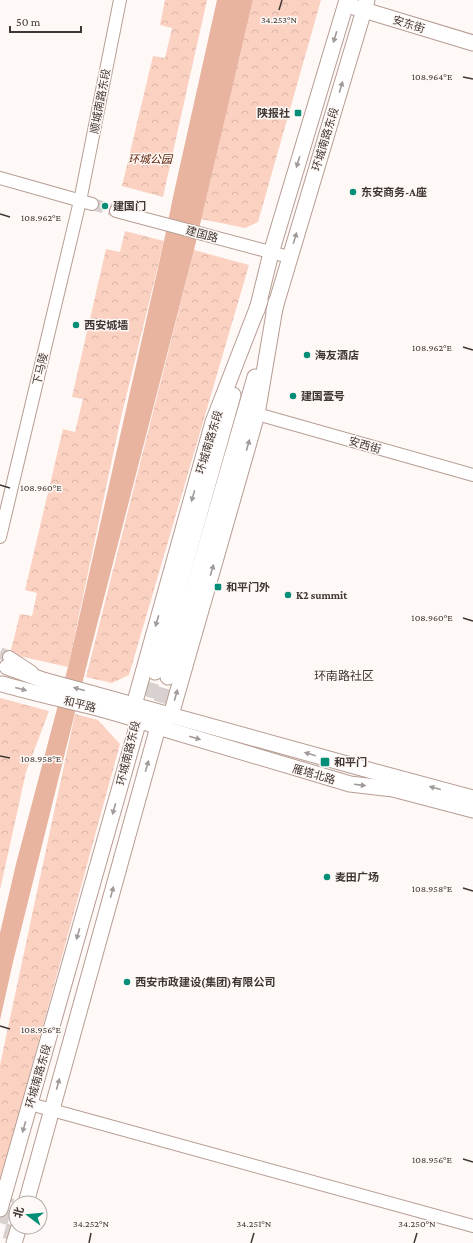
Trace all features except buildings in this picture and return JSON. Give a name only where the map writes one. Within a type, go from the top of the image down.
[{"type":"main road","name":"安东街","points":[[346,2],[365,5],[473,43]]},
{"type":"main road","name":"环城南路东段","points":[[346,2],[271,253],[260,300],[161,675],[276,302],[365,5]]},
{"type":"main road","name":"环城南路东段","points":[[0,1210],[139,720],[134,705],[213,422],[260,300]]},
{"type":"main road","name":"环城南路东段","points":[[28,1195],[158,727],[171,715],[257,414],[276,302]]},
{"type":"main road","points":[[8,662],[42,687]]},
{"type":"main road","name":"和平路","points":[[2,684],[42,687],[113,705],[139,720],[158,727]]},
{"type":"main road","name":"雁塔北路","points":[[113,705],[134,705],[473,798]]},
{"type":"main road","name":"雁塔北路","points":[[158,727],[350,784],[393,789],[473,810]]},
{"type":"street","name":"顺城南路东段","points":[[80,201],[120,0]]},
{"type":"street","points":[[0,178],[92,204]]},
{"type":"street","name":"下马陵","points":[[0,537],[80,201]]},
{"type":"street","name":"建国路","points":[[116,211],[289,257]]},
{"type":"street","name":"安西街","points":[[257,414],[473,475]]},
{"type":"street","points":[[30,1104],[473,1226]]},
{"type":"green space","name":"环城公园","points":[[165,0],[207,0],[163,197],[122,186],[153,56],[165,58],[172,28],[160,25]]},
{"type":"green space","points":[[253,0],[321,0],[258,222],[245,228],[201,219]]},
{"type":"green space","points":[[125,231],[164,241],[120,422],[68,667],[10,654],[20,614],[32,616],[37,593],[25,590],[63,429],[75,432],[83,399],[72,397],[106,249],[120,252]]},
{"type":"green space","points":[[194,250],[249,265],[129,675],[112,683],[86,677]]},
{"type":"green space","points":[[0,698],[49,711],[26,772],[0,890]]},
{"type":"green space","points":[[75,714],[98,720],[120,744],[0,1183],[0,1065]]},
{"type":"shaded area","points":[[217,0],[253,0],[194,250],[90,652],[0,1020],[0,933],[16,864],[68,667]]},
{"type":"tunnel","points":[[92,204],[116,211]]},
{"type":"tunnel","points":[[0,653],[9,657]]},
{"type":"tunnel","points":[[141,719],[155,672]]},
{"type":"tunnel","points":[[155,725],[168,677]]},
{"type":"tunnel","points":[[0,1223],[7,1197]]},
{"type":"tunnel","points":[[10,1240],[11,1235]]},
{"type":"place","name":"陕报社","points":[[298,113]]},
{"type":"place","name":"东安商务-A座","points":[[353,192]]},
{"type":"place","name":"建国门","points":[[105,206]]},
{"type":"place","name":"西安城墙","points":[[76,325]]},
{"type":"place","name":"海友酒店","points":[[307,355]]},
{"type":"place","name":"建国壹号","points":[[293,396]]},
{"type":"place","name":"和平门外","points":[[218,587]]},
{"type":"place","name":"K2 summit","points":[[288,595]]},
{"type":"place","name":"和平门","points":[[325,762]]},
{"type":"place","name":"麦田广场","points":[[327,877]]},
{"type":"place","name":"西安市政建设(集团)有限公司","points":[[127,982]]},
{"type":"district","name":"环南路社区","points":[[344,676]]}]
